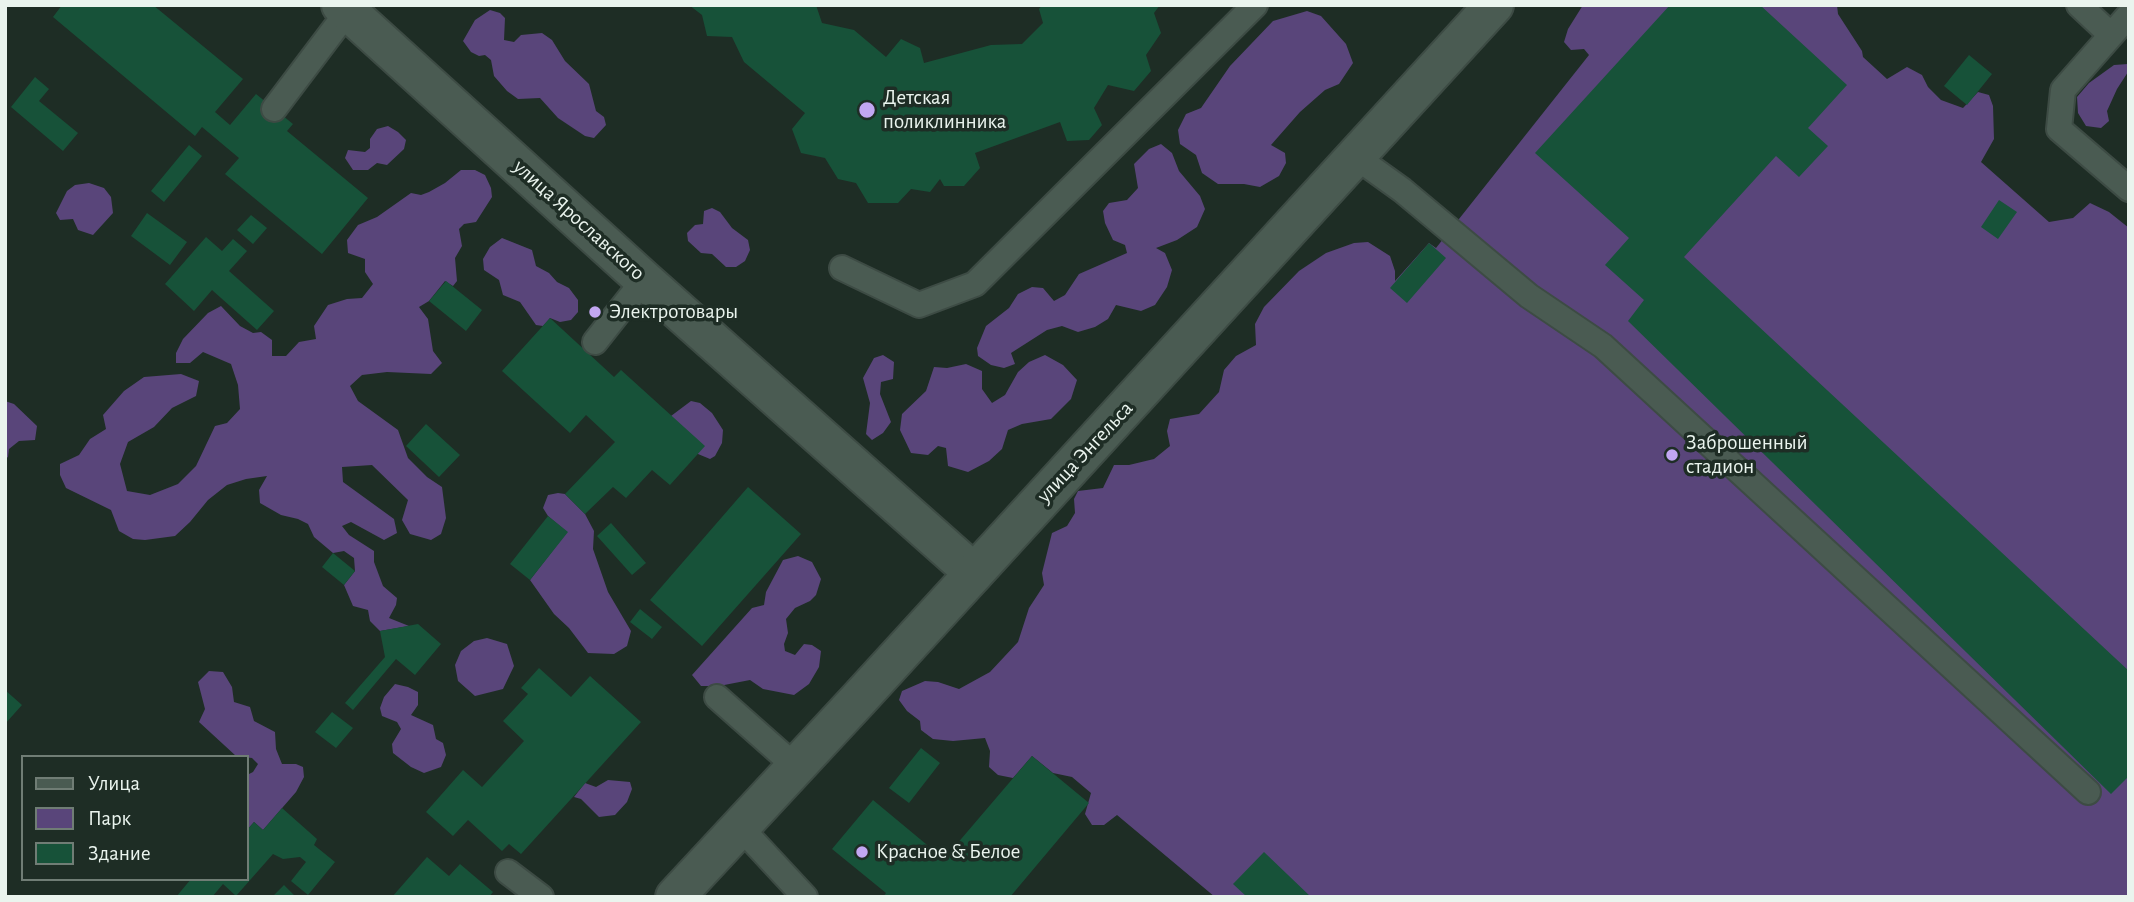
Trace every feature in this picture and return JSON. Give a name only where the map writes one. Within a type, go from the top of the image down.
[{"type":"street","name":"улица Энгельса","points":[[675,897],[1494,5]]},
{"type":"street","name":"улица Ярославского","points":[[345,8],[644,280],[974,573]]},
{"type":"lane","points":[[842,268],[919,305],[975,284],[1255,5]]},
{"type":"lane","points":[[2079,5],[2111,36]]},
{"type":"lane","points":[[274,109],[345,8]]},
{"type":"lane","points":[[2129,15],[2063,90],[2059,130],[2129,189]]},
{"type":"lane","points":[[1356,157],[1402,190],[1529,296],[1603,346],[2088,792]]},
{"type":"lane","points":[[595,342],[644,280]]},
{"type":"lane","points":[[718,697],[796,767]]},
{"type":"lane","points":[[740,827],[805,897]]},
{"type":"lane","points":[[508,872],[541,897]]},
{"type":"green space","name":"Заброшенный стадион","points":[[1583,5],[1837,5],[1838,14],[1862,51],[1863,57],[1887,79],[1907,67],[1922,75],[1928,87],[1941,100],[1963,108],[1978,92],[1989,95],[1993,106],[1994,139],[1981,162],[2049,222],[2073,218],[2090,203],[2109,212],[2129,228],[2129,897],[1215,897],[1117,815],[1104,825],[1092,825],[1085,814],[1091,793],[1072,777],[1053,773],[1032,756],[1013,778],[998,775],[989,767],[990,751],[985,738],[953,741],[933,739],[921,730],[920,721],[907,711],[899,700],[902,691],[925,681],[959,689],[990,672],[1018,642],[1029,608],[1044,585],[1042,573],[1052,533],[1067,526],[1075,513],[1074,499],[1078,491],[1103,488],[1114,465],[1129,465],[1154,459],[1170,446],[1167,431],[1170,419],[1199,414],[1219,392],[1224,370],[1236,356],[1256,345],[1255,324],[1264,307],[1299,271],[1326,253],[1354,243],[1368,242],[1390,256],[1395,281],[1429,243],[1436,248],[1589,55],[1584,49],[1571,50],[1564,42],[1568,29]]},
{"type":"green space","points":[[490,10],[505,18],[504,40],[514,42],[521,35],[542,33],[552,40],[565,61],[589,84],[596,111],[604,117],[606,125],[594,138],[585,136],[558,118],[540,98],[518,99],[494,76],[491,60],[485,55],[479,56],[471,52],[463,41],[475,20]]},
{"type":"green space","points":[[1307,11],[1321,16],[1346,44],[1353,63],[1339,84],[1325,90],[1300,112],[1271,145],[1285,153],[1286,163],[1279,176],[1260,187],[1218,184],[1202,173],[1196,155],[1180,144],[1178,130],[1186,114],[1201,108],[1230,66],[1273,21]]},
{"type":"green space","points":[[2128,64],[2128,72],[2107,111],[2109,121],[2101,128],[2086,126],[2078,113],[2077,97],[2089,83],[2114,65]]},
{"type":"green space","points":[[388,126],[406,140],[404,149],[387,165],[377,163],[368,170],[353,170],[345,158],[348,150],[365,152],[370,148],[370,139],[377,129]]},
{"type":"green space","points":[[1161,144],[1172,153],[1179,171],[1200,196],[1205,209],[1197,227],[1177,240],[1156,248],[1165,253],[1172,270],[1167,287],[1155,305],[1141,311],[1116,305],[1108,319],[1095,327],[1078,332],[1062,326],[1047,330],[1011,353],[1015,364],[1004,368],[991,365],[978,356],[977,348],[986,326],[1009,308],[1018,294],[1032,287],[1043,288],[1054,301],[1065,295],[1079,274],[1127,253],[1125,245],[1113,240],[1103,211],[1109,203],[1127,200],[1138,188],[1134,164],[1149,149]]},
{"type":"green space","points":[[461,170],[475,170],[485,175],[492,197],[476,222],[464,224],[459,229],[462,246],[455,258],[457,281],[453,286],[445,281],[429,301],[419,307],[428,319],[433,351],[442,363],[431,374],[387,372],[362,375],[350,386],[358,401],[398,430],[408,458],[427,477],[442,487],[446,518],[441,534],[431,540],[410,534],[402,520],[408,500],[372,465],[342,467],[343,482],[394,519],[397,533],[384,540],[351,522],[342,526],[349,535],[374,551],[374,562],[383,586],[397,598],[389,618],[409,626],[380,631],[370,621],[368,610],[353,606],[344,585],[355,571],[354,558],[344,551],[333,553],[314,537],[308,524],[281,515],[260,503],[259,490],[267,476],[227,485],[208,500],[175,536],[145,540],[133,539],[119,531],[111,510],[66,488],[60,475],[60,464],[79,455],[90,439],[106,429],[103,415],[124,391],[144,377],[181,374],[199,381],[196,396],[172,408],[154,427],[128,442],[120,464],[127,491],[150,495],[178,484],[196,466],[215,426],[227,423],[240,409],[238,385],[231,364],[203,352],[190,363],[176,363],[176,353],[183,339],[208,313],[221,306],[240,326],[253,333],[261,332],[272,340],[272,356],[286,356],[299,342],[316,339],[314,326],[328,305],[362,298],[373,284],[365,272],[365,259],[348,253],[347,240],[358,225],[377,217],[411,193],[421,195],[429,192]]},
{"type":"green space","points":[[89,183],[104,188],[111,197],[113,213],[93,235],[78,230],[73,219],[60,220],[56,213],[67,191],[75,185]]},
{"type":"green space","points":[[712,208],[720,212],[732,228],[748,240],[750,250],[745,261],[736,267],[726,267],[712,254],[701,253],[688,241],[687,233],[695,225],[703,224],[704,211]]},
{"type":"green space","points":[[502,238],[532,250],[536,266],[569,288],[578,300],[578,312],[571,320],[560,322],[550,318],[543,326],[536,325],[520,302],[503,295],[499,280],[484,270],[483,259],[490,247]]},
{"type":"green space","points":[[883,355],[894,362],[893,379],[881,382],[880,394],[891,422],[883,433],[872,440],[866,434],[870,403],[863,378],[874,358]]},
{"type":"green space","points":[[1045,355],[1063,365],[1077,380],[1071,399],[1051,419],[1022,424],[1008,430],[1002,449],[989,461],[968,472],[948,466],[946,448],[938,446],[928,455],[911,453],[900,430],[902,414],[926,391],[934,367],[947,368],[966,364],[982,371],[982,389],[992,403],[1005,395],[1018,372],[1029,362]]},
{"type":"green space","points":[[5,401],[14,404],[37,426],[35,440],[19,441],[9,449],[5,459]]},
{"type":"green space","points":[[691,401],[700,403],[712,413],[723,430],[722,443],[715,456],[710,459],[698,454],[671,416]]},
{"type":"green space","points":[[565,494],[585,514],[594,531],[593,549],[608,592],[631,631],[627,646],[614,654],[588,653],[569,628],[554,614],[530,580],[567,532],[548,516],[543,508],[548,495]]},
{"type":"green space","points":[[798,556],[812,562],[821,579],[816,595],[795,608],[786,619],[788,633],[784,644],[785,651],[795,655],[804,644],[812,645],[821,651],[819,667],[809,684],[794,695],[763,689],[750,680],[719,686],[701,686],[692,675],[752,608],[764,605],[766,592],[783,560]]},
{"type":"green space","points":[[487,638],[507,644],[514,666],[503,689],[475,696],[458,681],[455,665],[461,651],[474,641]]},
{"type":"green space","points":[[209,671],[223,672],[232,687],[234,702],[250,707],[254,721],[275,732],[276,749],[282,764],[303,767],[304,777],[296,792],[263,830],[254,822],[248,829],[248,774],[258,764],[248,755],[235,755],[199,722],[205,709],[198,682]]},
{"type":"green space","points":[[395,684],[418,692],[418,705],[411,715],[433,725],[436,739],[443,743],[446,755],[441,767],[424,773],[393,753],[392,744],[401,729],[397,722],[382,716],[380,708],[384,697]]},
{"type":"green space","points":[[608,780],[630,782],[632,789],[627,802],[615,815],[599,817],[581,799],[574,797],[585,783],[596,787]]},
{"type":"building","points":[[62,5],[153,5],[243,79],[215,112],[230,125],[256,94],[293,124],[287,131],[368,198],[322,254],[225,174],[239,158],[202,127],[195,136],[53,17]]},
{"type":"building","points":[[689,5],[816,5],[822,23],[854,30],[886,57],[901,39],[920,48],[924,63],[991,45],[1022,44],[1043,23],[1039,9],[1042,5],[1160,5],[1154,13],[1161,33],[1146,55],[1151,71],[1134,91],[1108,85],[1094,108],[1102,125],[1089,140],[1067,141],[1060,122],[975,153],[980,168],[964,186],[944,186],[940,179],[930,192],[911,189],[898,203],[868,203],[856,183],[838,179],[825,158],[801,153],[792,129],[805,113],[744,62],[732,37],[707,36],[702,15]]},
{"type":"building","points":[[1670,5],[1760,5],[1847,85],[1808,128],[1828,146],[1799,177],[1776,156],[1684,257],[2129,671],[2129,776],[2111,794],[1628,321],[1644,300],[1605,265],[1629,238],[1535,153]]},
{"type":"building","points":[[1969,55],[1992,74],[1967,105],[1944,86]]},
{"type":"building","points":[[35,77],[49,89],[39,101],[78,133],[63,151],[11,107]]},
{"type":"building","points":[[189,145],[202,156],[164,202],[151,191]]},
{"type":"building","points":[[1999,200],[2017,212],[1998,239],[1981,227]]},
{"type":"building","points":[[147,213],[187,242],[170,265],[131,236]]},
{"type":"building","points":[[251,215],[267,228],[253,244],[237,230]]},
{"type":"building","points":[[206,237],[222,251],[233,239],[247,251],[229,271],[274,311],[257,330],[212,290],[194,311],[165,284]]},
{"type":"building","points":[[1429,243],[1446,258],[1407,303],[1390,288]]},
{"type":"building","points":[[446,281],[482,310],[466,331],[429,301]]},
{"type":"building","points":[[550,318],[614,377],[621,370],[705,446],[670,485],[652,470],[626,498],[613,487],[585,514],[565,494],[615,442],[586,415],[570,433],[502,371]]},
{"type":"building","points":[[426,424],[460,455],[439,477],[406,446]]},
{"type":"building","points":[[748,487],[801,534],[702,646],[650,600]]},
{"type":"building","points":[[548,516],[568,532],[530,580],[510,564]]},
{"type":"building","points":[[611,523],[646,563],[632,575],[597,536]]},
{"type":"building","points":[[333,553],[355,571],[344,585],[322,567]]},
{"type":"building","points":[[640,609],[662,627],[652,639],[630,622]]},
{"type":"building","points":[[418,624],[441,644],[415,675],[396,659],[353,710],[345,703],[385,657],[380,631]]},
{"type":"building","points":[[539,668],[571,697],[590,676],[641,722],[521,854],[509,844],[502,851],[468,820],[453,836],[426,812],[463,770],[482,787],[524,741],[503,721],[528,694],[521,688]]},
{"type":"building","points":[[5,690],[22,705],[5,724]]},
{"type":"building","points":[[332,712],[353,728],[336,748],[315,732]]},
{"type":"building","points":[[921,748],[940,763],[909,803],[889,788]]},
{"type":"building","points":[[1032,756],[1089,803],[1010,897],[883,897],[886,893],[832,849],[873,800],[944,859]]},
{"type":"building","points":[[282,808],[317,839],[314,845],[335,862],[308,895],[291,881],[306,862],[300,857],[283,859],[273,854],[236,896],[223,884],[212,897],[176,897],[189,881],[248,881],[248,829],[254,822],[263,830]]},
{"type":"building","points":[[1264,852],[1311,897],[1247,897],[1233,884]]},
{"type":"building","points":[[427,857],[449,876],[460,864],[493,892],[489,897],[392,897]]},
{"type":"building","points":[[284,885],[296,897],[272,897]]},
{"type":"place","name":"Детская поликлинника","points":[[867,110]]},
{"type":"place","name":"Электротовары","points":[[595,312]]},
{"type":"place","name":"Заброшенный стадион","points":[[1672,455]]},
{"type":"place","name":"Красное & Белое","points":[[862,852]]}]
